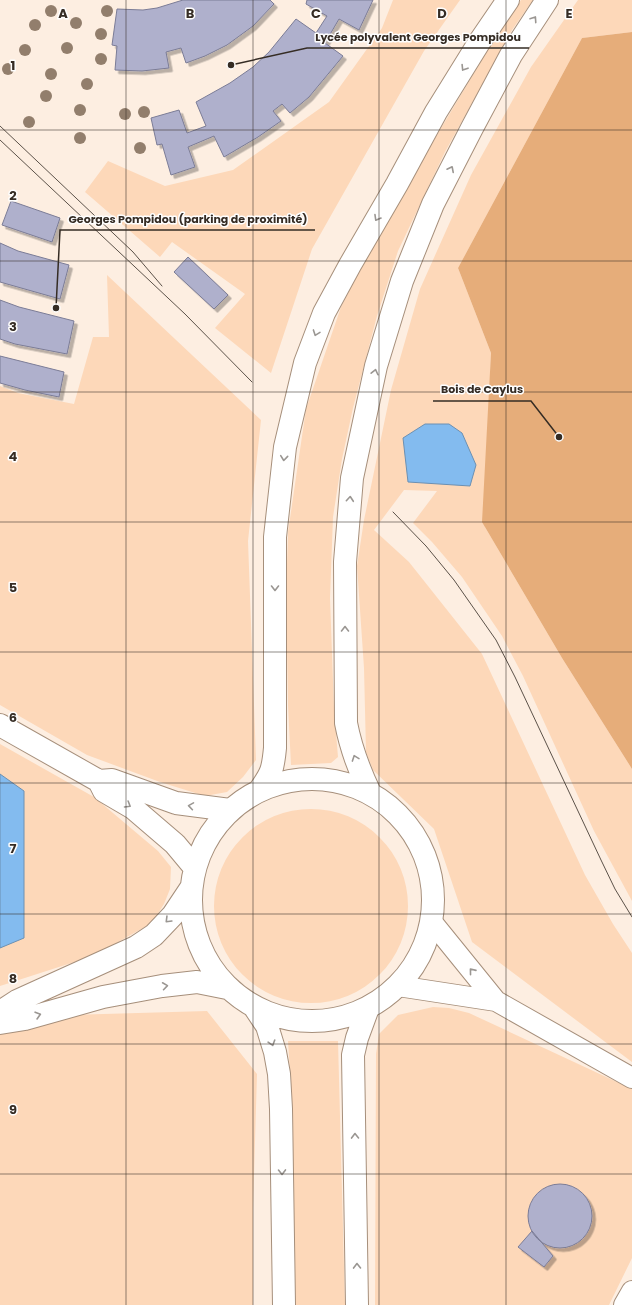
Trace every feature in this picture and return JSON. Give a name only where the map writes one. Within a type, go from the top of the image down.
[{"type":"main road","points":[[259,791],[270,776],[275,753],[275,537],[285,447],[305,363],[324,313],[350,264],[397,184],[436,112],[480,41],[508,0]]},
{"type":"main road","points":[[370,793],[350,746],[346,723],[345,562],[352,478],[376,366],[402,281],[433,204],[511,55],[547,0]]},
{"type":"main road","points":[[0,725],[98,781],[104,791],[133,808],[175,844],[193,878],[191,916],[198,942],[210,967],[227,988],[255,1008],[273,1016],[312,1022],[331,1020],[350,1016],[368,1008],[384,998],[398,986],[414,967],[422,951],[432,922],[433,884],[422,848],[401,816],[370,793],[343,783],[315,779],[286,781],[259,791],[230,810],[214,827],[203,847],[193,878],[173,915],[154,935],[136,947],[17,1001],[0,1012]]},
{"type":"main road","points":[[98,781],[112,780],[176,803],[230,810]]},
{"type":"main road","points":[[0,1023],[26,1019],[103,997],[162,986],[197,982],[227,988]]},
{"type":"main road","points":[[255,1008],[267,1026],[275,1052],[279,1074],[281,1109],[284,1305]]},
{"type":"main road","points":[[357,1305],[353,1055],[357,1038],[368,1008]]},
{"type":"street","points":[[432,922],[496,1001]]},
{"type":"street","points":[[398,986],[496,1001],[632,1078]]},
{"type":"street","points":[[624,1305],[632,1290]]},
{"type":"shaded area","points":[[393,0],[460,0],[424,51],[312,249],[271,373],[215,328],[245,294],[172,242],[160,257],[85,192],[108,161],[165,186],[233,170],[329,102],[382,28]]},
{"type":"shaded area","points":[[521,0],[533,0],[512,30],[445,152],[398,251],[377,316],[353,408],[342,459],[333,517],[330,598],[334,709],[338,757],[331,763],[291,765],[288,705],[286,595],[288,532],[306,409],[341,307],[370,250],[502,26]]},
{"type":"shaded area","points":[[578,0],[632,0],[632,32],[582,38],[458,268],[491,353],[485,527],[562,658],[632,769],[632,901],[594,831],[523,676],[502,636],[462,577],[432,542],[413,523],[437,491],[404,490],[374,530],[409,562],[482,654],[585,875],[613,924],[632,953],[632,1062],[472,942],[434,829],[373,770],[366,752],[364,668],[357,566],[364,520],[391,390],[420,289],[471,175],[531,67]]},
{"type":"shaded area","points":[[632,32],[632,769],[562,658],[482,522],[491,353],[458,268],[582,38]]},
{"type":"shaded area","points":[[107,275],[261,420],[248,541],[256,760],[243,777],[227,792],[205,796],[160,782],[87,755],[0,705],[0,386],[18,393],[74,404],[93,337],[109,337]]},
{"type":"shaded area","points":[[0,744],[94,797],[158,851],[171,867],[170,889],[164,904],[152,923],[93,956],[0,986]]},
{"type":"shaded area","points":[[301,809],[321,809],[339,813],[357,820],[380,837],[392,852],[401,869],[408,896],[408,916],[401,943],[392,960],[380,975],[365,987],[348,996],[321,1003],[301,1003],[283,999],[265,992],[249,981],[236,968],[225,952],[218,934],[214,916],[214,896],[218,878],[225,860],[236,844],[249,831],[265,820],[283,813]]},
{"type":"shaded area","points":[[433,1007],[449,1008],[469,1013],[632,1089],[632,1258],[609,1305],[375,1305],[376,1054],[379,1034],[398,1015]]},
{"type":"shaded area","points":[[207,1011],[257,1074],[253,1209],[253,1305],[0,1305],[0,1017]]},
{"type":"shaded area","points":[[288,1041],[338,1041],[345,1305],[295,1305]]},
{"type":"water","points":[[425,424],[449,424],[462,433],[476,465],[470,486],[408,482],[403,438]]},
{"type":"water","points":[[0,774],[24,791],[24,938],[0,948]]},
{"type":"building","points":[[183,0],[270,0],[274,4],[253,26],[227,45],[205,56],[186,63],[181,48],[166,52],[169,68],[142,71],[115,70],[117,46],[112,45],[117,9],[143,10],[157,8]]},
{"type":"building","points":[[307,0],[373,0],[359,30],[339,19],[325,43],[343,56],[309,97],[290,113],[282,104],[273,111],[281,121],[258,137],[224,157],[214,136],[188,147],[195,167],[171,175],[162,144],[157,145],[151,118],[179,110],[187,133],[206,126],[196,102],[230,83],[253,67],[269,52],[296,19],[316,33],[327,16],[306,4]]},
{"type":"building","points":[[11,201],[60,218],[52,242],[2,225]]},
{"type":"building","points":[[0,243],[18,251],[69,265],[60,299],[0,282]]},
{"type":"building","points":[[188,257],[228,295],[214,309],[174,272]]},
{"type":"building","points":[[0,300],[19,307],[74,321],[67,354],[15,344],[0,339]]},
{"type":"building","points":[[0,356],[64,372],[59,397],[0,383]]},
{"type":"building","points":[[560,1184],[572,1186],[583,1193],[590,1204],[592,1216],[590,1228],[583,1239],[572,1246],[560,1248],[548,1246],[537,1239],[530,1228],[528,1216],[530,1204],[537,1193],[548,1186]]},
{"type":"building","points":[[532,1231],[553,1256],[544,1267],[518,1247]]},
{"type":"tram line","points":[[0,126],[133,252],[162,286]]},
{"type":"tram line","points":[[0,140],[185,314],[252,382]]},
{"type":"tram line","points":[[393,512],[426,546],[454,580],[496,640],[615,889],[632,917]]},
{"type":"place","name":"Lycée polyvalent Georges Pompidou","points":[[231,65]]},
{"type":"place","name":"Georges Pompidou (parking de proximité)","points":[[56,308]]},
{"type":"place","name":"Bois de Caylus","points":[[559,437]]}]
